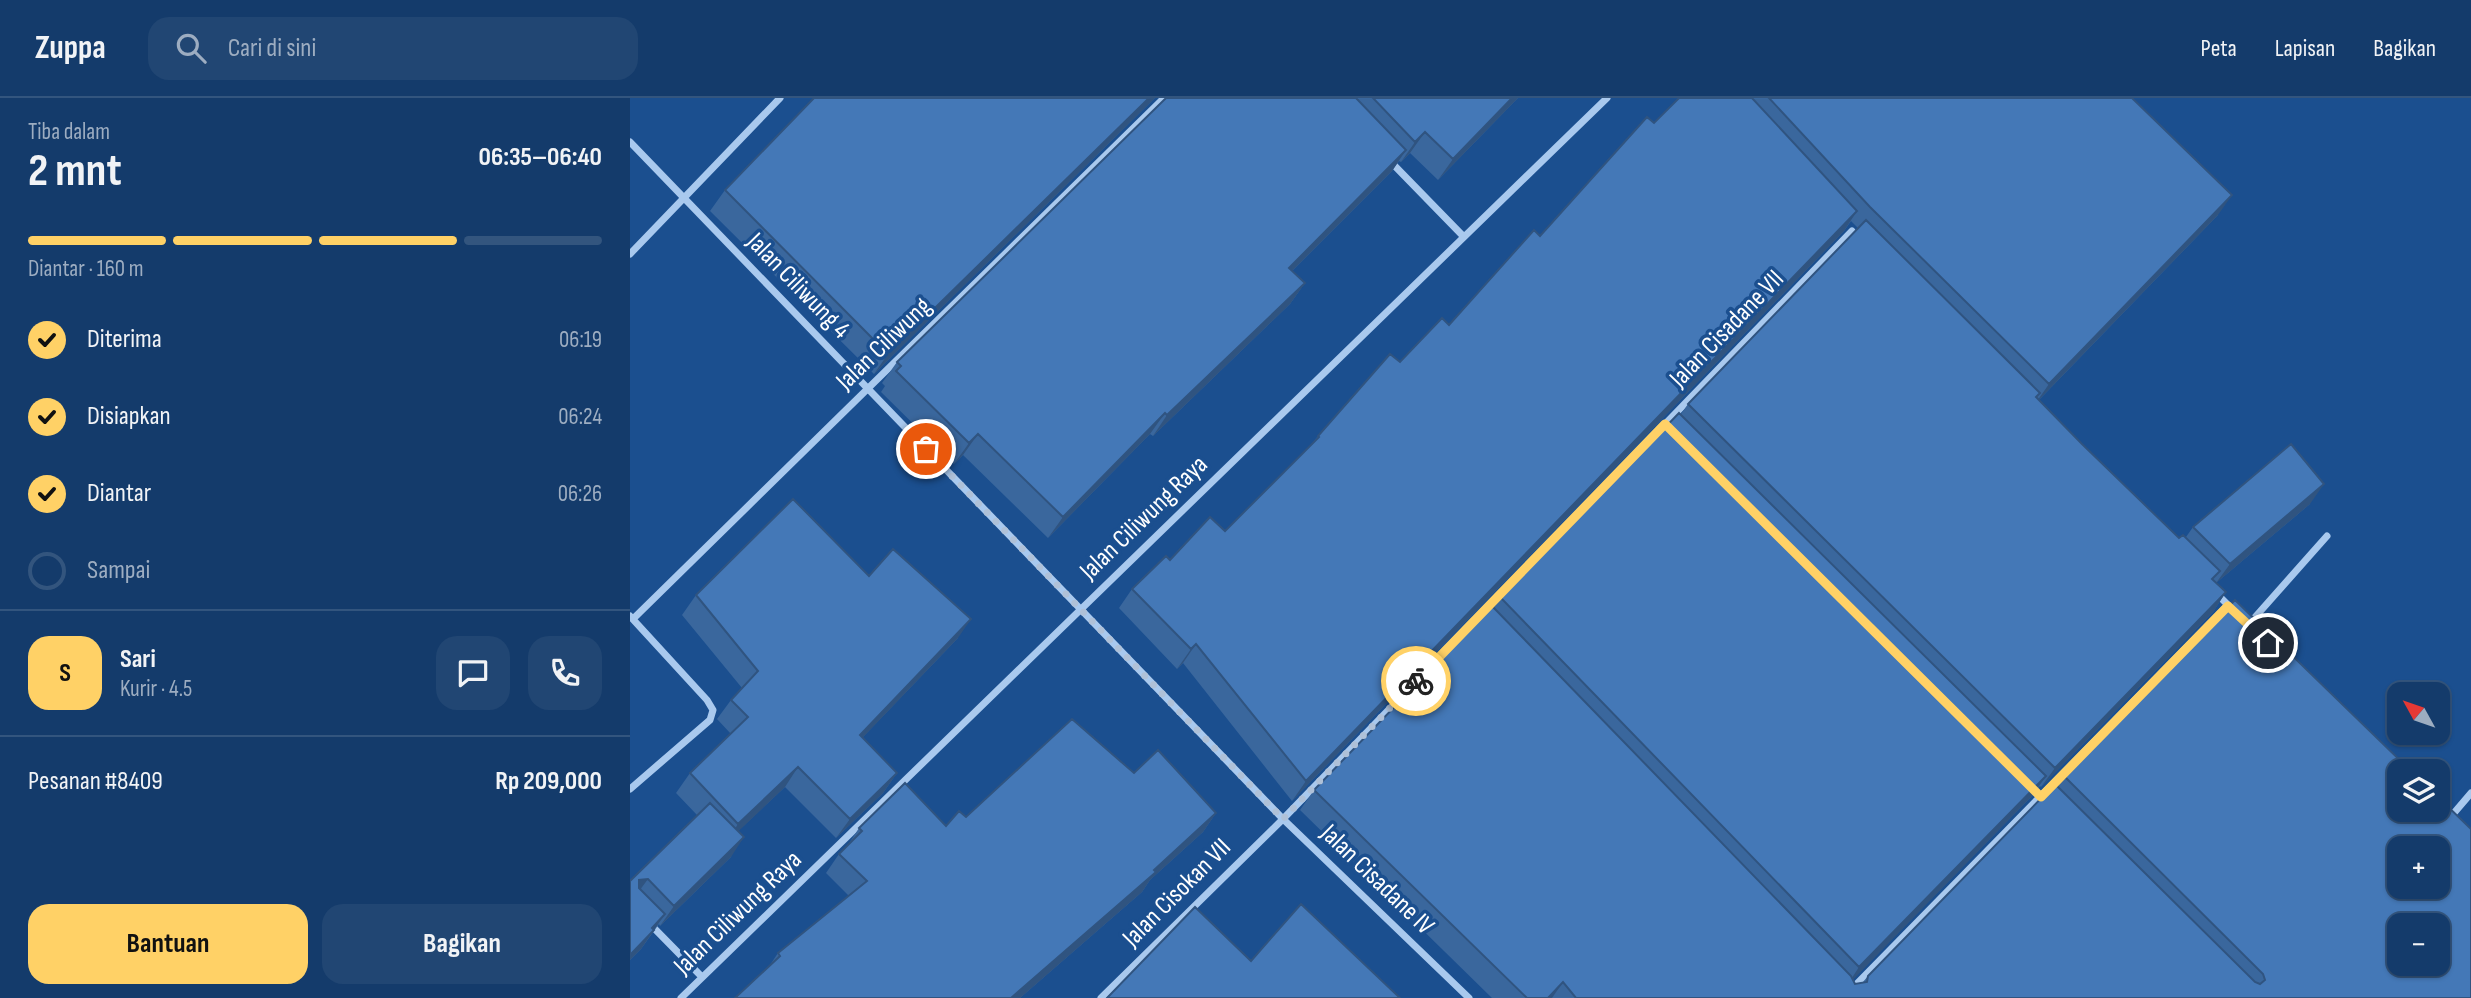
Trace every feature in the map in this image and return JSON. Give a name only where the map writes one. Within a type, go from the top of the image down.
[{"type":"street","points":[[630,254],[779,98]]},
{"type":"street","name":"Jalan Ciliwung","points":[[630,789],[710,720],[713,710],[707,700],[631,617],[1164,98]]},
{"type":"street","name":"Jalan Ciliwung Raya","points":[[681,998],[1607,98]]},
{"type":"street","name":"Jalan Ciliwung 4","points":[[630,142],[1081,609]]},
{"type":"street","points":[[1385,155],[1464,237]]},
{"type":"street","points":[[1842,221],[1861,241]]},
{"type":"street","name":"Jalan Cisadane VII","points":[[1283,819],[1852,231]]},
{"type":"street","points":[[1665,424],[1675,433]]},
{"type":"street","points":[[2249,625],[2327,536]]},
{"type":"street","points":[[2208,586],[2258,634]]},
{"type":"street","points":[[1836,985],[1846,997],[2228,606]]},
{"type":"street","name":"Jalan Cisadane IV","points":[[1081,609],[1283,819],[1469,998]]},
{"type":"street","points":[[1478,617],[1488,627]]},
{"type":"street","points":[[2021,777],[2051,807]]},
{"type":"street","points":[[2455,828],[2444,818],[2471,793]]},
{"type":"street","name":"Jalan Cisokan VII","points":[[1101,998],[1283,819]]},
{"type":"street","points":[[646,920],[702,977]]},
{"type":"building","points":[[814,98],[1149,98],[888,354],[725,190]]},
{"type":"building","points":[[1166,98],[1356,98],[1406,150],[1289,268],[1305,283],[1167,415],[1165,413],[1063,517],[978,434],[969,443],[896,371],[901,366],[897,362]]},
{"type":"building","points":[[1373,98],[1512,98],[1453,159],[1425,132],[1415,142]]},
{"type":"building","points":[[1679,98],[1752,98],[1857,211],[1306,781],[1196,644],[1191,649],[1132,589],[1166,556],[1170,560],[1210,517],[1225,531],[1319,437],[1390,354],[1400,362],[1442,318],[1449,325],[1534,230],[1540,236],[1647,117],[1654,123]]},
{"type":"building","points":[[1769,98],[2132,98],[2232,195],[2049,384],[1870,207]]},
{"type":"building","points":[[1866,220],[2040,393],[2036,397],[2082,444],[2179,538],[2183,535],[2220,571],[2212,579],[2226,592],[2055,768],[1688,404]]},
{"type":"building","points":[[1679,413],[2046,776],[1859,967],[1501,598]]},
{"type":"building","points":[[2291,444],[2324,484],[2230,564],[2193,527]]},
{"type":"building","points":[[793,499],[869,576],[893,549],[971,619],[860,735],[897,773],[850,819],[798,767],[738,824],[690,773],[748,717],[731,700],[758,671],[696,595]]},
{"type":"building","points":[[2235,600],[2399,759],[2387,759],[2387,822],[2450,822],[2450,809],[2471,829],[2471,998],[1576,998],[1563,982],[1548,998],[1527,998],[1314,790],[1492,606],[1851,976],[1855,984],[1867,982],[1868,976],[2055,784],[2255,982],[2260,984],[2265,980],[2263,974],[2064,776]]},
{"type":"building","points":[[1072,719],[1134,773],[1158,750],[1216,813],[1154,870],[1156,872],[1011,998],[735,998],[780,956],[778,953],[867,881],[839,854],[862,831],[859,828],[905,783],[946,826],[959,811],[966,817]]},
{"type":"building","points":[[710,803],[744,837],[674,906],[648,879],[639,880],[639,888],[665,914],[630,955],[630,881]]},
{"type":"building","points":[[1301,904],[1400,998],[1107,998],[1195,907],[1251,961]]},
{"type":"way so far","points":[[926,449],[1283,819],[1416,681]]},
{"type":"route","points":[[1416,681],[1665,424],[2041,797],[2228,606],[2268,643]]}]
